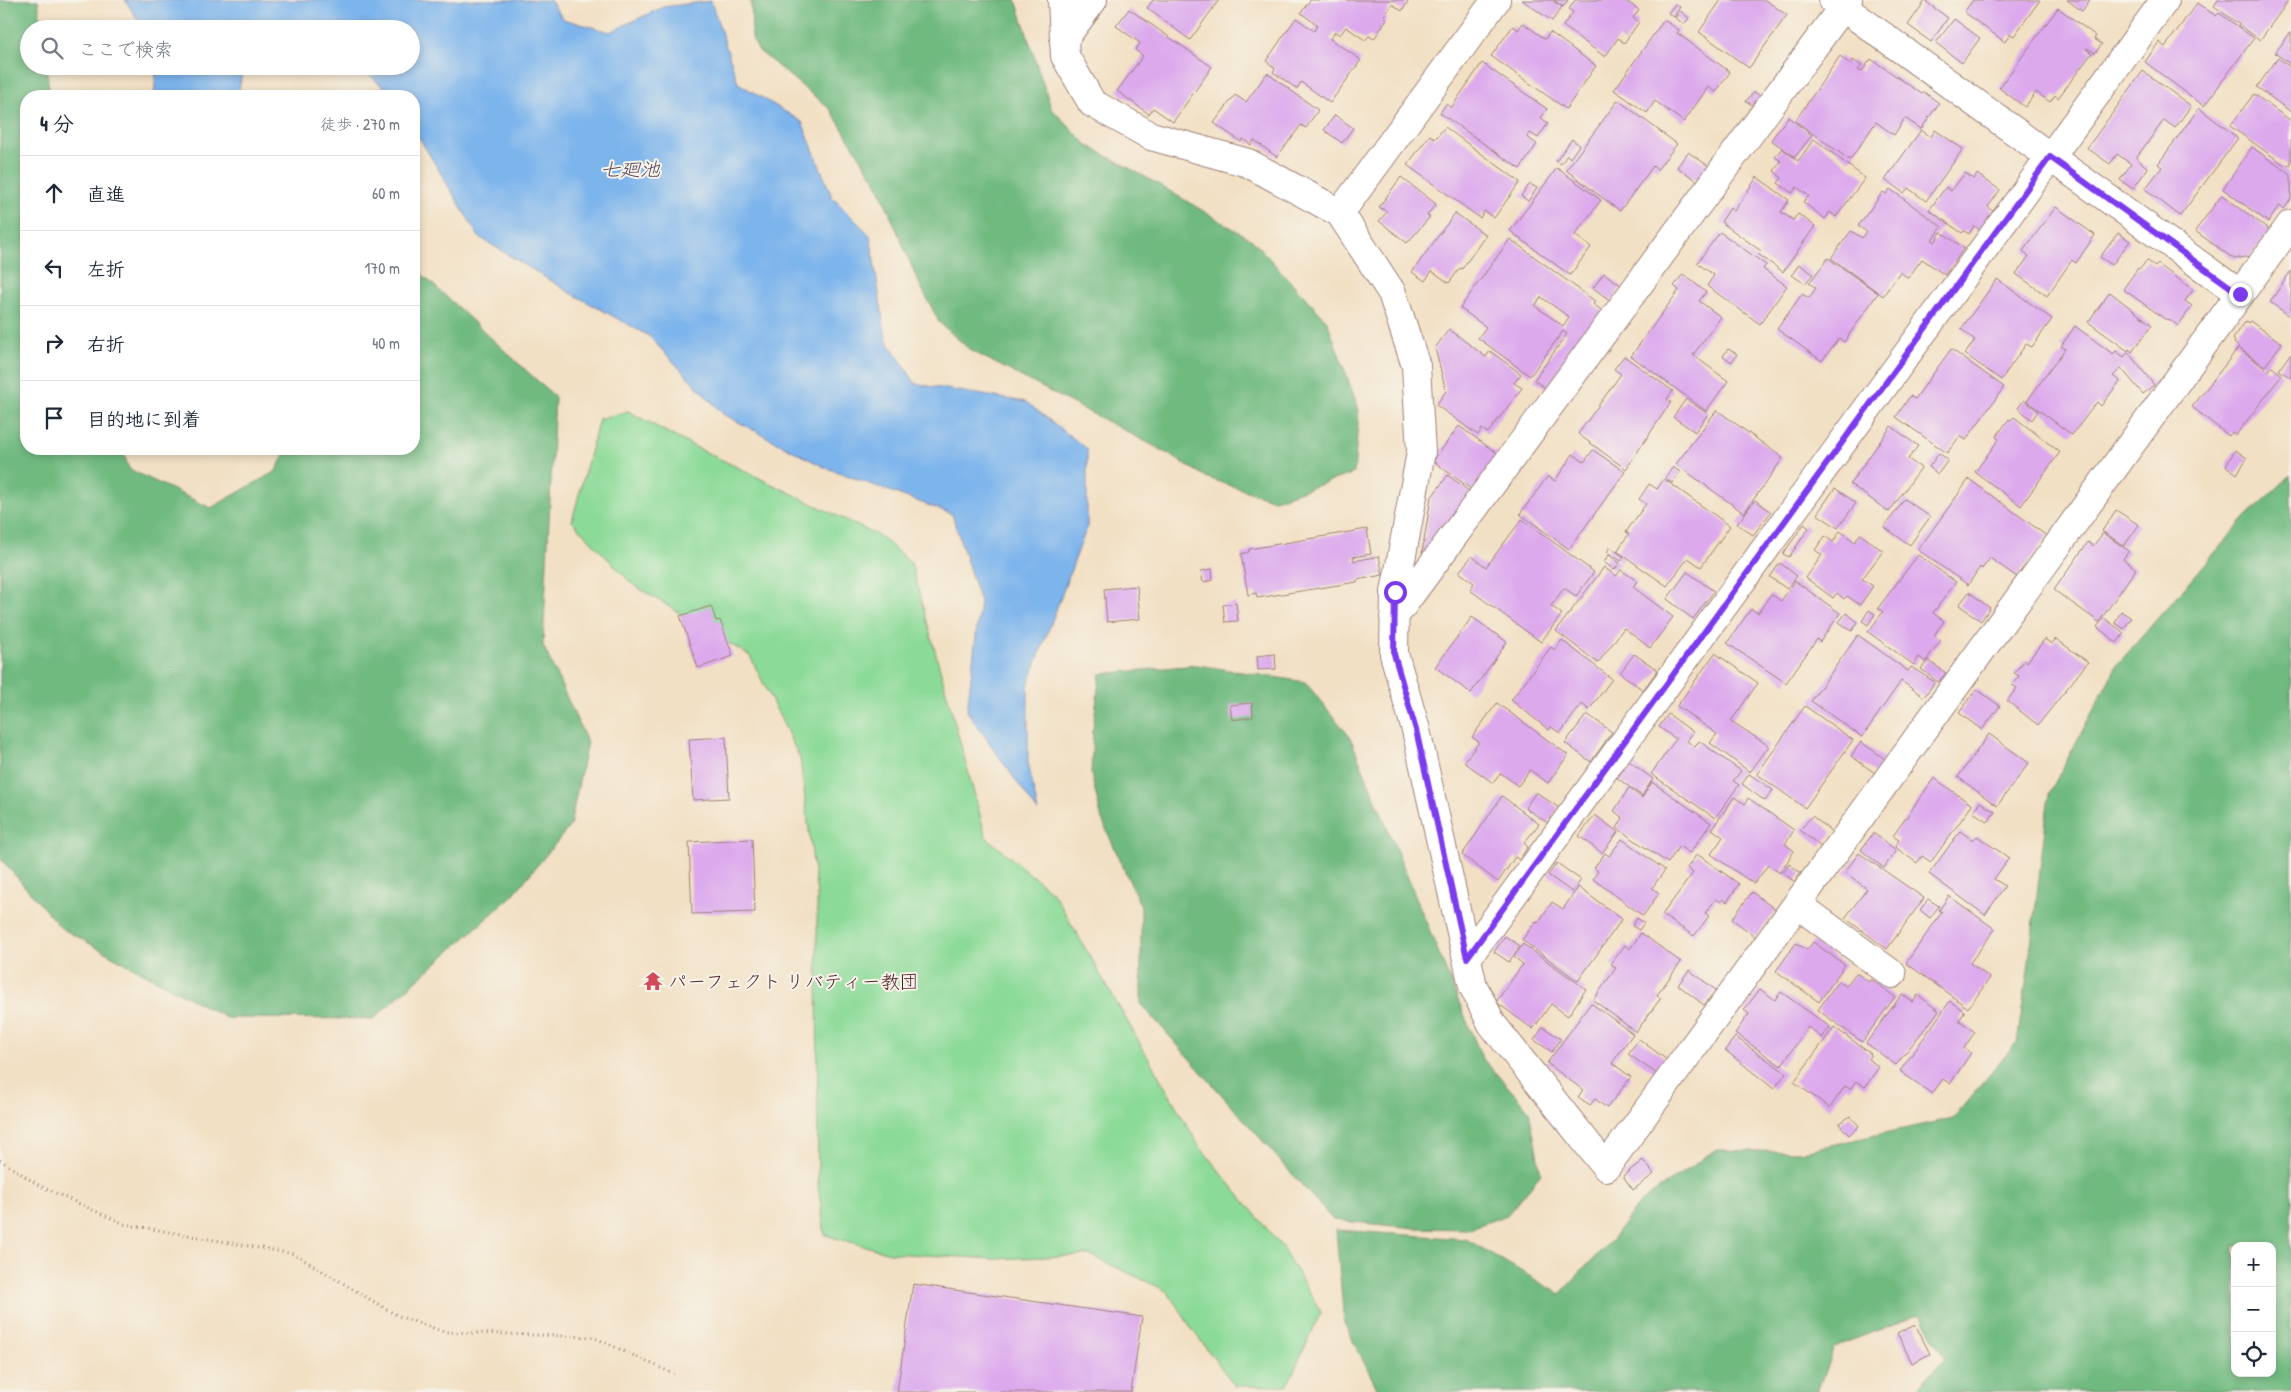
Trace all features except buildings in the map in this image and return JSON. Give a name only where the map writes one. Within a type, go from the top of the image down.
[{"type":"street","points":[[1062,0],[1065,56],[1092,103],[1151,136],[1248,163],[1340,213],[1392,293],[1416,366],[1421,452],[1395,592],[1394,654],[1416,730],[1473,986],[1492,1024],[1606,1167],[2291,224]]},
{"type":"street","points":[[1064,38],[1093,0]]},
{"type":"street","points":[[1340,213],[1496,0]]},
{"type":"street","points":[[1467,958],[2164,0]]},
{"type":"street","points":[[1394,617],[1841,2],[2050,157],[2240,294]]},
{"type":"street","points":[[1797,904],[1892,974]]},
{"type":"path","points":[[0,1160],[40,1186],[124,1224],[294,1254],[398,1316],[445,1332],[593,1337],[674,1374]]},
{"type":"green space","points":[[0,0],[38,0],[41,20],[20,20],[20,75],[47,75],[49,90],[20,90],[20,455],[124,455],[129,469],[211,508],[276,471],[284,455],[420,455],[420,273],[555,397],[543,645],[587,742],[570,826],[512,896],[373,1019],[226,1018],[61,928],[0,858]]},
{"type":"green space","points":[[751,0],[1016,0],[1051,108],[1087,145],[1151,180],[1252,240],[1327,321],[1359,410],[1354,473],[1274,500],[1208,478],[1158,448],[970,350],[939,322],[917,279],[878,185],[830,109],[758,50],[752,38]]},
{"type":"green space","points":[[628,411],[681,440],[881,537],[911,563],[986,837],[1054,894],[1199,1146],[1282,1247],[1321,1312],[1287,1386],[1235,1386],[1194,1332],[1167,1291],[1090,1255],[996,1259],[890,1253],[825,1235],[818,1186],[817,895],[800,758],[750,656],[632,584],[572,521],[599,419]]},
{"type":"green space","points":[[2291,475],[2291,1392],[1913,1392],[1945,1359],[1921,1314],[1834,1347],[1817,1392],[1379,1392],[1344,1323],[1336,1230],[1466,1239],[1560,1294],[1613,1238],[1643,1200],[1715,1150],[1799,1152],[1953,1118],[2017,1042],[2028,970],[2049,794],[2117,665],[2245,518]]},
{"type":"green space","points":[[1197,665],[1305,682],[1350,737],[1482,1058],[1529,1110],[1541,1174],[1507,1215],[1468,1229],[1415,1228],[1333,1220],[1141,1004],[1141,907],[1102,820],[1091,774],[1093,729],[1100,674]]},
{"type":"water","name":"七廻池","points":[[125,0],[550,0],[563,19],[610,32],[663,7],[711,1],[738,83],[802,122],[832,197],[870,235],[886,339],[916,384],[1026,402],[1087,449],[1087,527],[1028,685],[1028,762],[1038,812],[967,711],[980,602],[952,514],[824,467],[723,414],[649,336],[569,292],[479,237],[420,139],[420,90],[387,90],[370,75],[420,75],[420,20],[138,20]]},
{"type":"water","points":[[156,75],[242,75],[239,90],[155,90]]},
{"type":"place","name":"パーフェクト リバティー教団","points":[[653,981]]},
{"type":"route","points":[[1395,592],[1394,654],[1416,730],[1467,958],[2050,157],[2240,294]]}]
